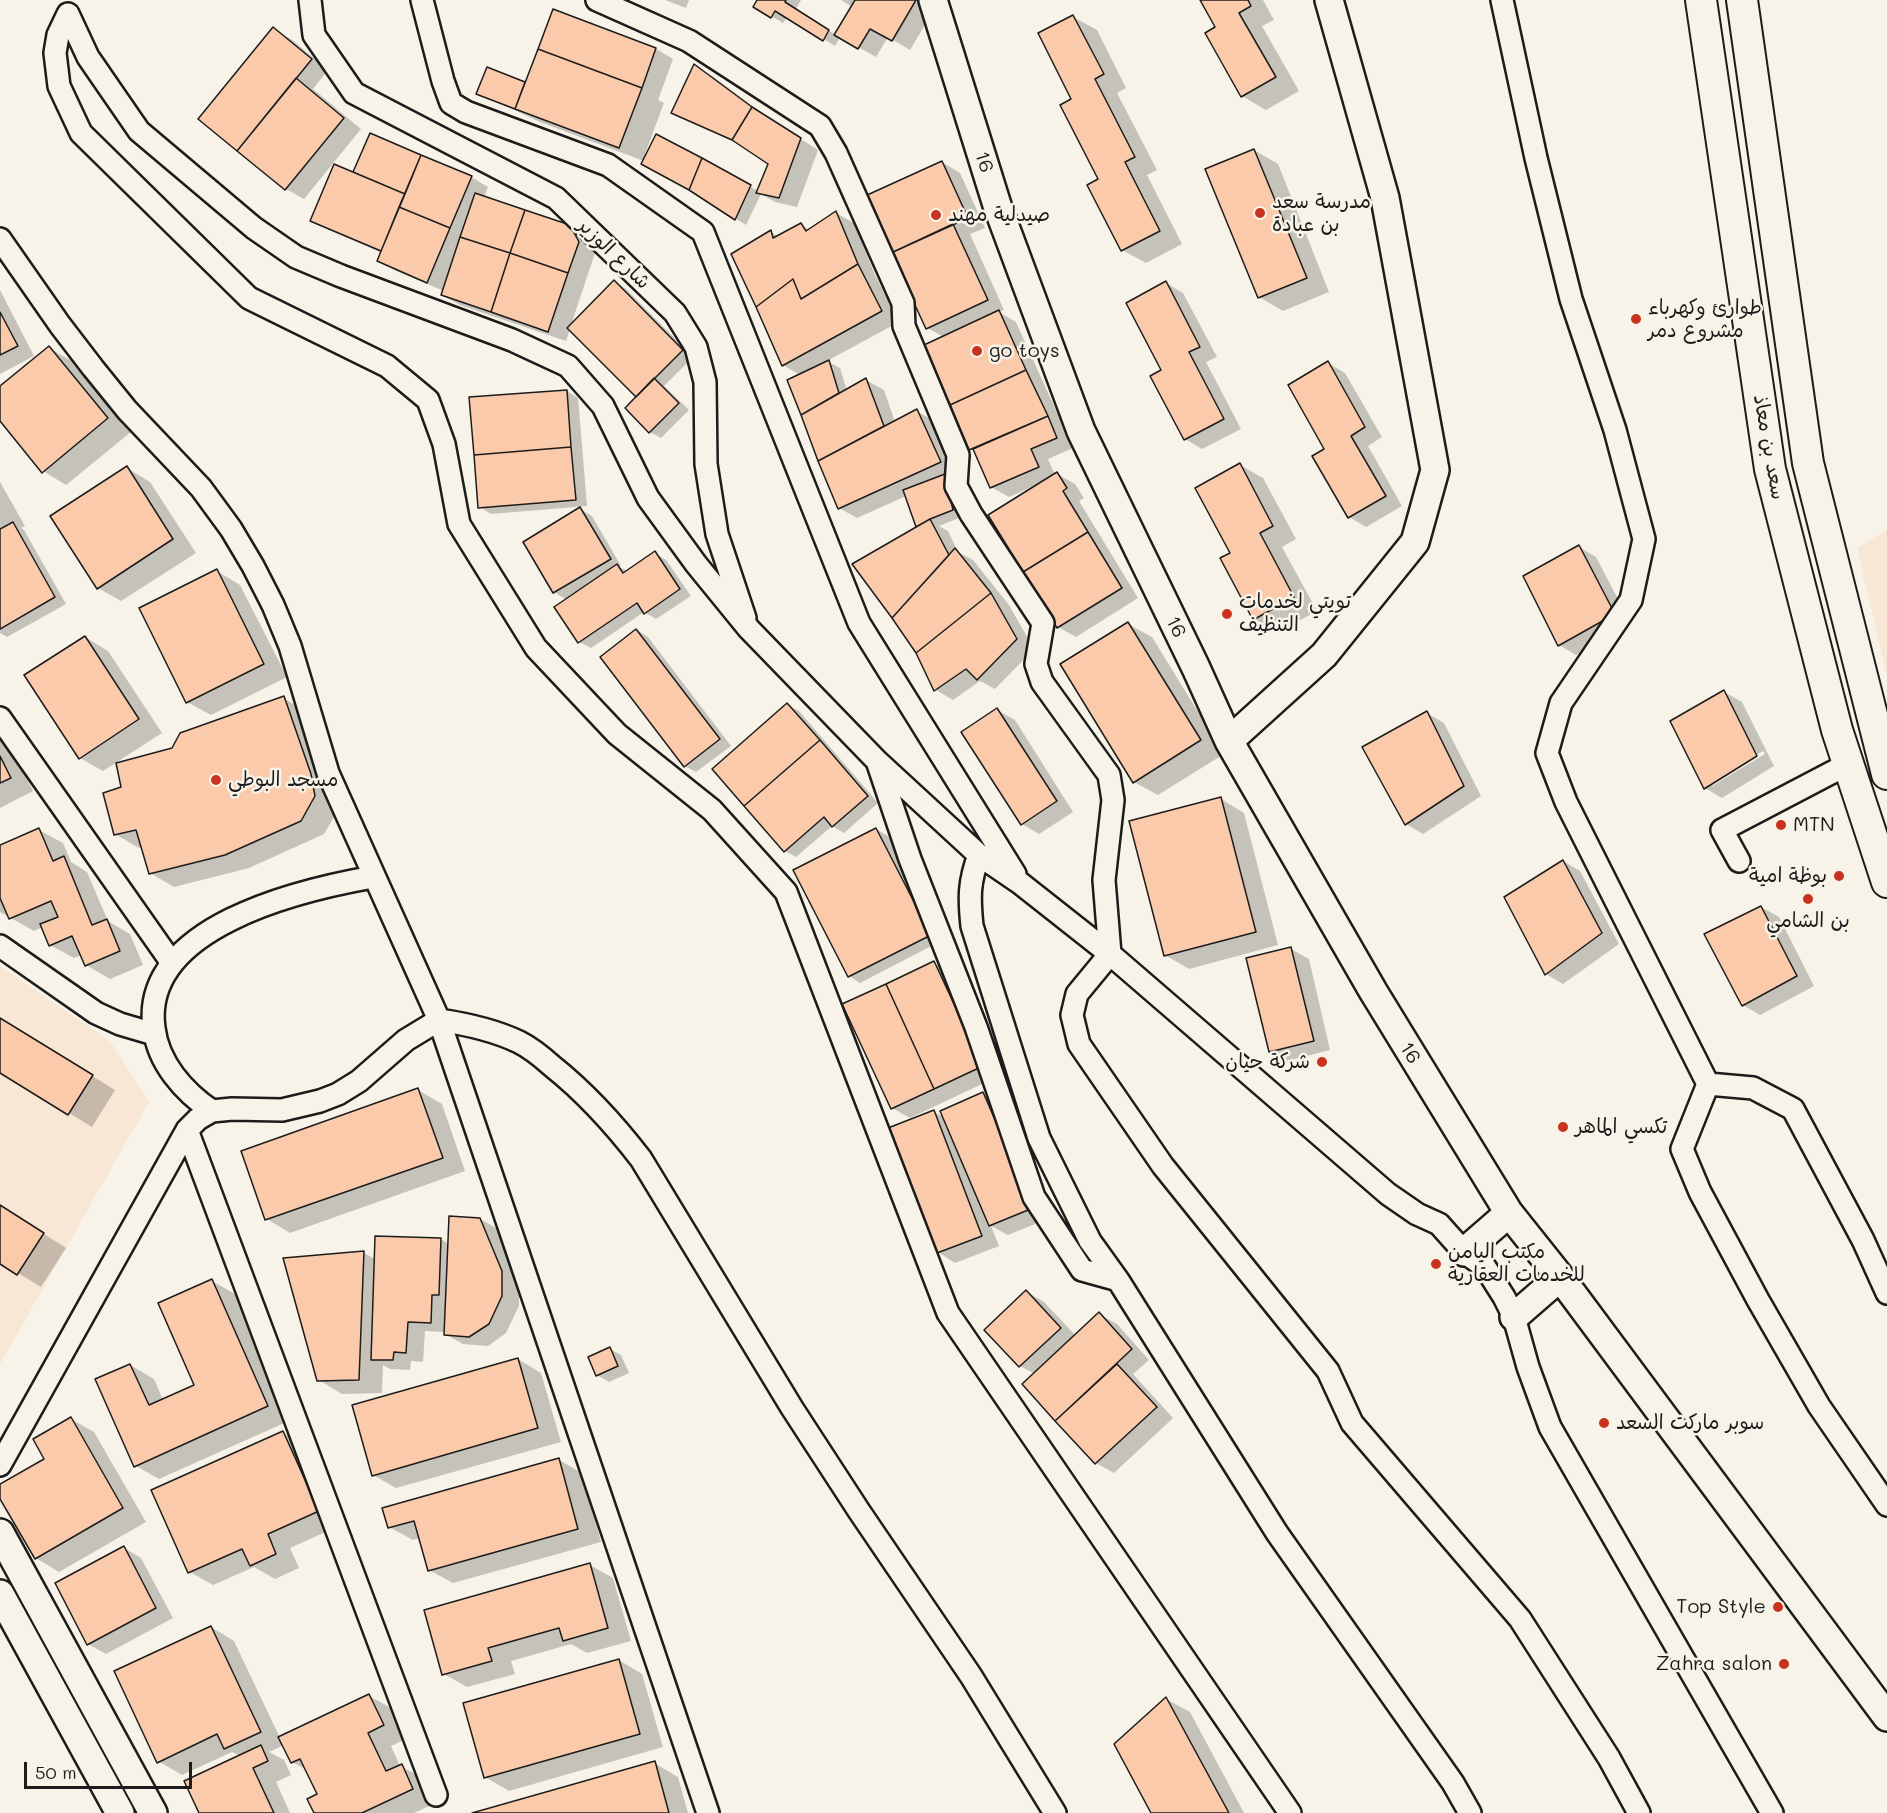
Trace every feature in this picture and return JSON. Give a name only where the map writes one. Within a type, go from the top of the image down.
[{"type":"main road","name":"سعد بن معاذ","points":[[1701,0],[1770,469],[1837,730],[1887,882]]},
{"type":"main road","name":"سعد بن معاذ","points":[[1742,0],[1808,463],[1887,774]]},
{"type":"street","name":"شارع الوزير","points":[[310,0],[314,35],[354,93],[556,198],[675,313],[696,347],[705,382],[706,464],[717,534],[749,630]]},
{"type":"street","points":[[422,0],[451,103],[466,112],[608,165],[703,232],[859,623],[1020,883]]},
{"type":"street","points":[[597,0],[689,41],[820,126],[836,153],[903,303],[904,326],[958,455],[956,486],[971,514],[1043,623],[1036,664],[1042,682],[1109,775],[1113,800],[1104,880],[1110,954],[1077,994],[1072,1015],[1079,1044],[1163,1166],[1328,1371],[1352,1423],[1520,1619],[1609,1758],[1639,1813]]},
{"type":"street","name":"16","points":[[933,0],[997,205],[1081,431],[1229,741],[1373,991],[1509,1213],[1560,1277],[1887,1717]]},
{"type":"street","points":[[1229,741],[1324,655],[1415,542],[1435,470],[1385,198],[1329,0]]},
{"type":"street","points":[[1502,0],[1536,158],[1571,299],[1615,430],[1644,539],[1631,600],[1561,703],[1547,753],[1566,802],[1708,1084],[1682,1149],[1700,1192],[1819,1406],[1887,1505]]},
{"type":"street","points":[[65,7],[88,57],[139,131],[254,228],[296,257],[512,340],[568,366],[603,406],[648,498],[696,564],[749,630],[877,761],[979,855],[1020,883],[1110,954],[1388,1194],[1417,1214],[1439,1224],[1464,1252],[1485,1267],[1514,1317],[1528,1367],[1550,1427],[1772,1813]]},
{"type":"street","points":[[65,7],[55,52],[59,86],[81,134],[249,298],[387,366],[428,400],[444,444],[459,524],[536,648],[617,734],[712,810],[786,892],[948,1313],[1290,1813]]},
{"type":"street","points":[[0,239],[93,368],[127,410],[201,488],[254,566],[273,605],[290,646],[328,773],[439,1020],[708,1813]]},
{"type":"street","points":[[0,718],[172,963]]},
{"type":"street","points":[[877,761],[910,859],[976,1027],[1034,1197],[1082,1270],[1118,1280]]},
{"type":"street","points":[[1739,861],[1722,831],[1848,764]]},
{"type":"street","points":[[979,855],[969,895],[972,926],[1039,1138],[1090,1241],[1118,1280],[1277,1533],[1453,1783],[1470,1813]]},
{"type":"street","points":[[212,1111],[193,1097],[177,1080],[154,1034],[152,1019],[154,1003],[158,988],[172,963],[201,936],[252,911],[310,891],[373,877]]},
{"type":"street","points":[[0,946],[96,1013],[120,1024],[154,1034]]},
{"type":"street","points":[[0,1465],[187,1130],[198,1119],[212,1111],[282,1110],[338,1094],[359,1081],[406,1040],[439,1020],[481,1028],[520,1043],[570,1080],[618,1129],[641,1159],[792,1408],[971,1676],[1055,1813]]},
{"type":"street","points":[[1708,1084],[1753,1088],[1793,1109],[1863,1240],[1887,1293]]},
{"type":"street","points":[[187,1130],[436,1795]]},
{"type":"street","points":[[1464,1252],[1509,1213]]},
{"type":"street","points":[[1514,1317],[1560,1277]]},
{"type":"street","points":[[0,1533],[153,1813]]},
{"type":"street","points":[[0,1594],[120,1813]]},
{"type":"shaded area","points":[[1887,530],[1887,677],[1857,548]]},
{"type":"shaded area","points":[[0,966],[110,1041],[149,1102],[0,1364]]},
{"type":"building","points":[[757,0],[786,0],[785,2],[829,30],[823,41],[775,11],[771,18],[753,7]]},
{"type":"building","points":[[855,0],[916,0],[892,41],[870,29],[858,49],[834,35]]},
{"type":"building","points":[[1200,0],[1248,0],[1251,6],[1239,13],[1276,77],[1241,97],[1205,33],[1215,27]]},
{"type":"building","points":[[553,9],[656,48],[642,88],[538,49]]},
{"type":"building","points":[[1073,15],[1104,74],[1095,79],[1135,157],[1125,162],[1160,231],[1121,251],[1087,185],[1098,179],[1060,105],[1071,99],[1038,33]]},
{"type":"building","points":[[273,27],[312,59],[237,151],[198,119]]},
{"type":"building","points":[[538,49],[642,88],[619,148],[515,109]]},
{"type":"building","points":[[694,64],[752,107],[732,140],[671,113]]},
{"type":"building","points":[[487,67],[525,82],[515,109],[476,94]]},
{"type":"building","points":[[296,78],[344,118],[285,190],[237,151]]},
{"type":"building","points":[[752,107],[801,138],[779,198],[756,193],[768,164],[732,140]]},
{"type":"building","points":[[370,133],[421,155],[405,194],[353,172]]},
{"type":"building","points":[[656,134],[702,158],[689,190],[641,164]]},
{"type":"building","points":[[1254,149],[1307,278],[1258,298],[1205,169]]},
{"type":"building","points":[[421,155],[472,176],[450,228],[399,207]]},
{"type":"building","points":[[702,158],[751,185],[735,220],[689,190]]},
{"type":"building","points":[[942,161],[968,218],[891,253],[865,196]]},
{"type":"building","points":[[334,164],[405,194],[381,251],[310,221]]},
{"type":"building","points":[[475,193],[525,210],[510,253],[460,237]]},
{"type":"building","points":[[399,207],[450,228],[427,283],[377,261]]},
{"type":"building","points":[[525,210],[570,225],[579,242],[568,273],[510,253]]},
{"type":"building","points":[[836,211],[858,264],[801,299],[793,279],[756,307],[731,254],[771,230],[773,238],[801,223],[806,231]]},
{"type":"building","points":[[953,224],[988,300],[926,329],[891,253]]},
{"type":"building","points":[[460,237],[510,253],[491,312],[441,295]]},
{"type":"building","points":[[510,253],[568,273],[548,332],[491,312]]},
{"type":"building","points":[[858,264],[882,311],[782,366],[756,307],[793,279],[801,299]]},
{"type":"building","points":[[614,280],[683,350],[636,397],[567,328]]},
{"type":"building","points":[[1166,281],[1200,347],[1189,352],[1224,419],[1184,440],[1150,376],[1161,370],[1126,303]]},
{"type":"building","points":[[999,310],[1026,370],[950,405],[924,345]]},
{"type":"building","points":[[0,312],[18,346],[0,355]]},
{"type":"building","points":[[49,346],[108,418],[42,473],[0,421],[0,386]]},
{"type":"building","points":[[829,360],[839,393],[801,415],[787,380]]},
{"type":"building","points":[[1328,361],[1365,427],[1351,436],[1386,496],[1348,518],[1312,456],[1324,449],[1288,385]]},
{"type":"building","points":[[1026,370],[1048,416],[969,450],[950,405]]},
{"type":"building","points":[[654,378],[679,403],[649,433],[625,408]]},
{"type":"building","points":[[866,378],[884,426],[818,461],[801,415]]},
{"type":"building","points":[[567,390],[571,447],[474,455],[469,397]]},
{"type":"building","points":[[917,409],[941,462],[838,509],[818,461]]},
{"type":"building","points":[[1048,416],[1057,438],[1031,449],[1039,467],[990,488],[973,449]]},
{"type":"building","points":[[571,447],[576,500],[478,508],[474,455]]},
{"type":"building","points":[[1240,463],[1273,526],[1260,533],[1294,597],[1253,620],[1220,558],[1230,553],[1195,488]]},
{"type":"building","points":[[127,466],[173,539],[97,589],[50,516]]},
{"type":"building","points":[[1057,472],[1067,488],[1063,491],[1088,532],[1023,572],[988,515]]},
{"type":"building","points":[[945,474],[953,510],[916,527],[903,490]]},
{"type":"building","points":[[580,507],[611,559],[553,593],[523,542]]},
{"type":"building","points":[[930,519],[949,555],[892,618],[852,564]]},
{"type":"building","points":[[13,522],[55,597],[0,629],[0,529]]},
{"type":"building","points":[[1088,532],[1122,588],[1057,628],[1023,572]]},
{"type":"building","points":[[1579,545],[1615,614],[1558,646],[1523,576]]},
{"type":"building","points":[[955,548],[991,593],[916,653],[892,618]]},
{"type":"building","points":[[655,551],[680,589],[644,614],[637,603],[578,643],[554,607],[617,564],[623,573]]},
{"type":"building","points":[[217,569],[264,664],[186,703],[139,608]]},
{"type":"building","points":[[991,593],[1017,639],[977,680],[966,669],[934,691],[916,653]]},
{"type":"building","points":[[1128,622],[1201,740],[1133,783],[1060,664]]},
{"type":"building","points":[[636,629],[720,739],[684,767],[600,657]]},
{"type":"building","points":[[85,636],[139,719],[79,759],[24,675]]},
{"type":"building","points":[[1724,690],[1757,756],[1704,789],[1670,721]]},
{"type":"building","name":"مسجد البوطي","points":[[284,696],[311,774],[315,796],[301,821],[225,855],[149,874],[136,830],[114,835],[103,793],[121,787],[116,763],[172,748],[180,733]]},
{"type":"building","points":[[787,703],[820,740],[744,806],[712,769]]},
{"type":"building","points":[[997,708],[1057,801],[1021,825],[961,732]]},
{"type":"building","points":[[1427,711],[1464,786],[1405,825],[1362,747]]},
{"type":"building","points":[[820,740],[868,796],[832,827],[824,817],[784,852],[744,806]]},
{"type":"building","points":[[0,756],[11,778],[0,783]]},
{"type":"building","points":[[1221,797],[1256,932],[1164,956],[1129,821]]},
{"type":"building","points":[[39,828],[53,861],[64,856],[92,925],[107,919],[120,951],[85,966],[72,936],[49,946],[40,924],[58,917],[51,901],[9,919],[0,898],[0,845]]},
{"type":"building","points":[[876,828],[931,935],[848,977],[793,870]]},
{"type":"building","points":[[1563,860],[1602,933],[1545,975],[1504,897]]},
{"type":"building","points":[[1761,906],[1797,976],[1742,1006],[1704,934]]},
{"type":"building","points":[[1291,947],[1314,1041],[1269,1052],[1246,958]]},
{"type":"building","points":[[934,961],[983,1066],[934,1089],[886,984]]},
{"type":"building","points":[[886,984],[934,1089],[891,1109],[842,1004]]},
{"type":"building","points":[[0,1018],[93,1075],[68,1115],[0,1073]]},
{"type":"building","points":[[418,1088],[443,1158],[265,1220],[241,1151]]},
{"type":"building","points":[[983,1092],[1033,1208],[989,1226],[940,1111]]},
{"type":"building","points":[[934,1110],[982,1236],[937,1253],[888,1128]]},
{"type":"building","points":[[0,1205],[44,1233],[17,1275],[0,1264]]},
{"type":"building","points":[[449,1216],[480,1218],[502,1271],[502,1296],[489,1324],[469,1337],[444,1335]]},
{"type":"building","points":[[375,1236],[441,1238],[439,1295],[432,1295],[431,1323],[408,1322],[406,1353],[394,1352],[393,1360],[371,1360]]},
{"type":"building","points":[[364,1251],[359,1380],[317,1381],[283,1258]]},
{"type":"building","points":[[212,1279],[268,1406],[134,1467],[95,1379],[130,1364],[149,1405],[194,1385],[158,1303]]},
{"type":"building","points":[[1026,1290],[1061,1328],[1019,1367],[984,1330]]},
{"type":"building","points":[[1099,1312],[1132,1349],[1055,1421],[1022,1384]]},
{"type":"building","points":[[610,1347],[618,1366],[596,1376],[588,1357]]},
{"type":"building","points":[[518,1358],[538,1428],[372,1476],[352,1405]]},
{"type":"building","points":[[1117,1364],[1157,1407],[1095,1464],[1055,1421]]},
{"type":"building","points":[[71,1417],[123,1508],[35,1559],[0,1499],[0,1484],[44,1459],[33,1439]]},
{"type":"building","points":[[283,1431],[319,1511],[268,1534],[276,1554],[250,1566],[242,1549],[188,1573],[151,1490]]},
{"type":"building","points":[[559,1458],[578,1529],[428,1571],[414,1521],[388,1528],[382,1508]]},
{"type":"building","points":[[124,1546],[156,1608],[87,1645],[55,1583]]},
{"type":"building","points":[[590,1563],[608,1628],[563,1641],[559,1628],[488,1648],[492,1661],[442,1675],[424,1610]]},
{"type":"building","points":[[211,1626],[261,1732],[224,1749],[217,1734],[157,1763],[114,1671]]},
{"type":"building","points":[[619,1659],[640,1734],[484,1778],[463,1703]]},
{"type":"building","points":[[369,1694],[384,1725],[368,1733],[386,1771],[402,1764],[413,1789],[362,1813],[314,1813],[307,1799],[317,1794],[300,1759],[291,1763],[278,1737]]},
{"type":"building","points":[[1166,1697],[1229,1813],[1151,1813],[1114,1744]]},
{"type":"building","points":[[261,1745],[268,1761],[253,1768],[274,1813],[199,1813],[184,1781]]},
{"type":"building","points":[[655,1761],[669,1813],[472,1813]]},
{"type":"place","name":"مدرسة سعد بن عبادة","points":[[1260,213]]},
{"type":"place","name":"صيدلية مهند","points":[[936,215]]},
{"type":"place","name":"طوارئ وكهرباء مشروع دمر","points":[[1636,319]]},
{"type":"place","name":"go toys","points":[[977,351]]},
{"type":"place","name":"تويتي لخدمات التنظيف","points":[[1227,614]]},
{"type":"place","name":"مسجد البوطي","points":[[216,780]]},
{"type":"place","name":"MTN","points":[[1781,825]]},
{"type":"place","name":"بوظة امية","points":[[1839,876]]},
{"type":"place","name":"بن الشامي","points":[[1808,899]]},
{"type":"place","name":"شركة حيان","points":[[1322,1062]]},
{"type":"place","name":"تكسي الماهر","points":[[1563,1127]]},
{"type":"place","name":"مكتب اليامن للخدمات العقارية","points":[[1436,1264]]},
{"type":"place","name":"سوبر ماركت السعد","points":[[1604,1423]]},
{"type":"place","name":"Top Style","points":[[1778,1607]]},
{"type":"place","name":"Zahra salon","points":[[1784,1664]]}]
